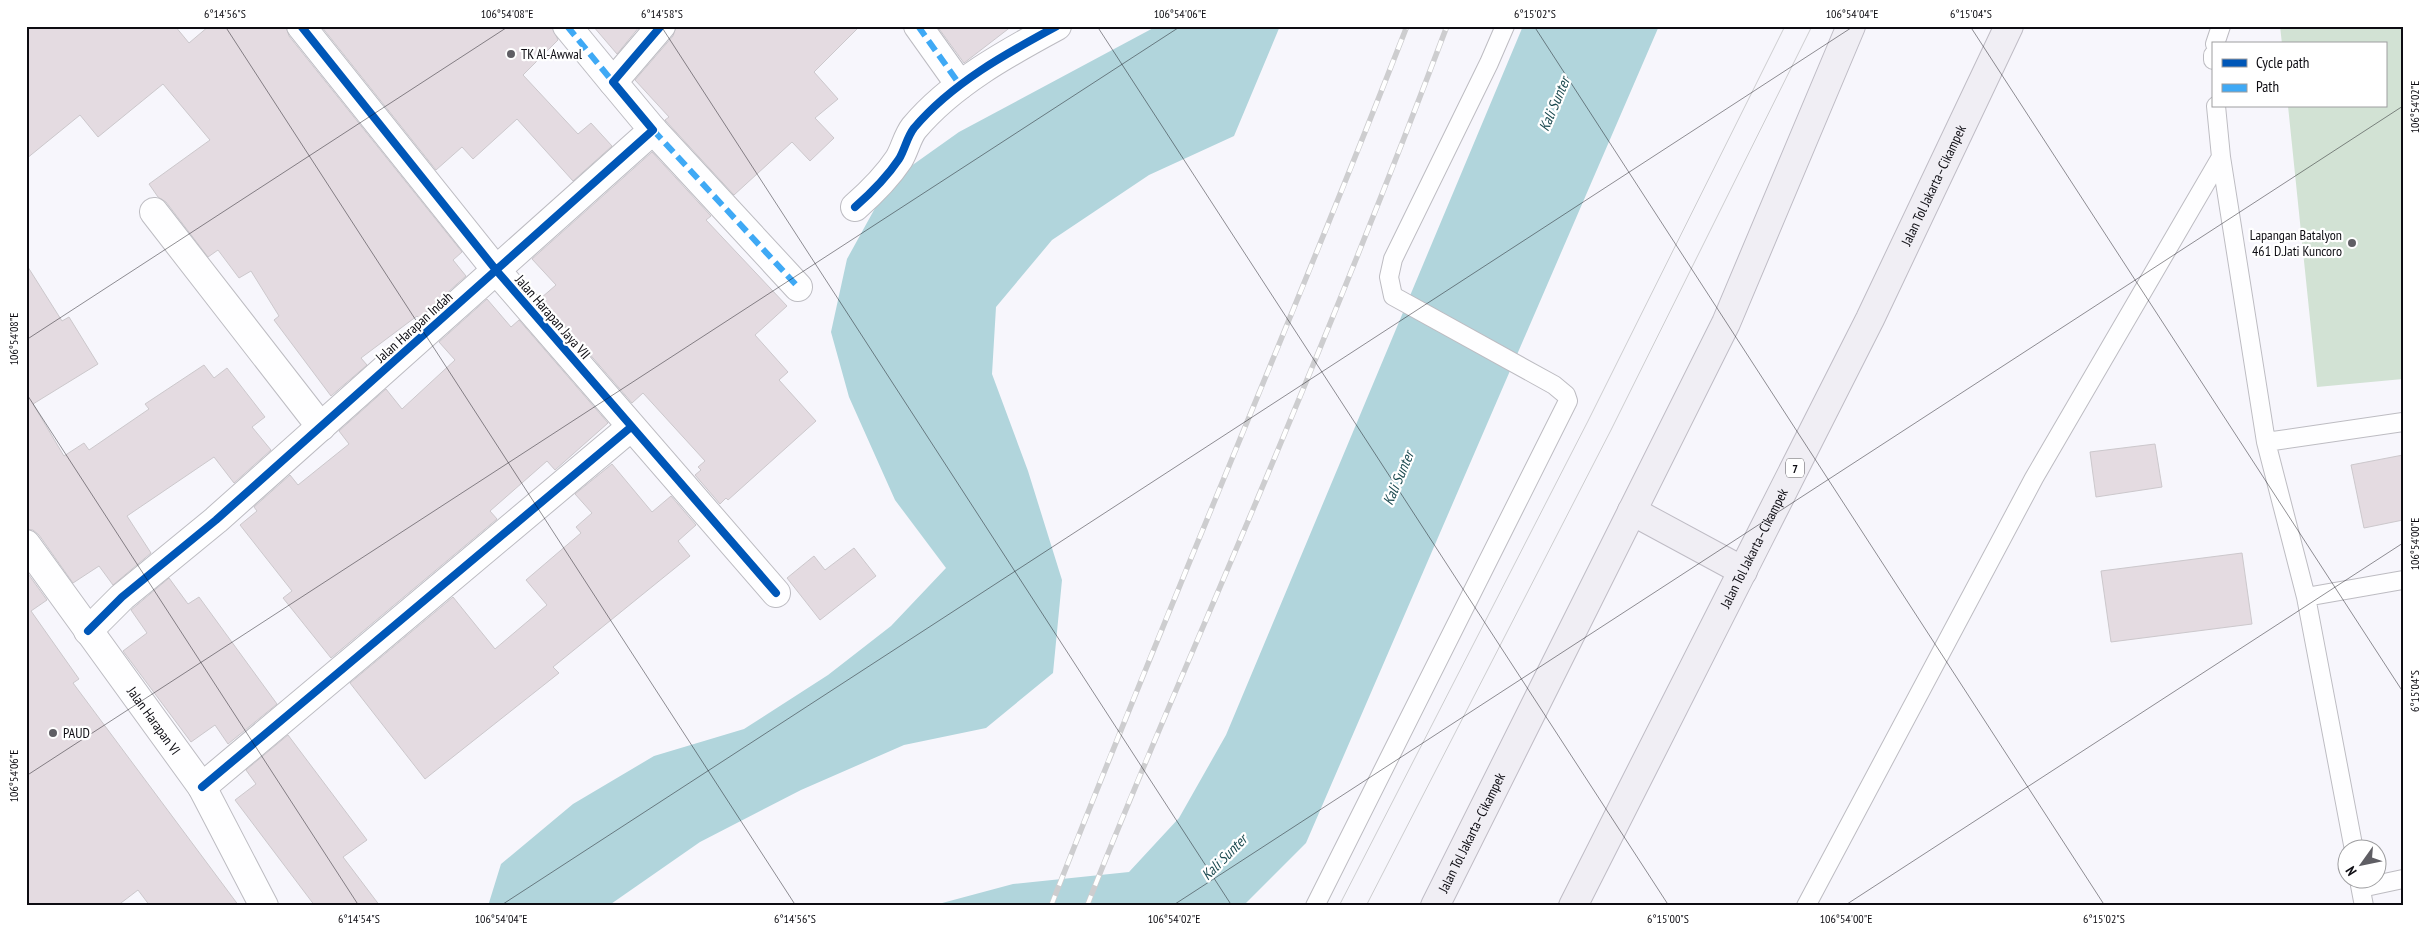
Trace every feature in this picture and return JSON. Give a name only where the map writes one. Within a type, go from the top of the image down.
[{"type":"highway","name":"Jalan Tol Jakarta–Cikampek","points":[[1436,906],[1726,323],[1851,26]]},
{"type":"highway","name":"Jalan Tol Jakarta–Cikampek","points":[[1573,906],[1870,319],[2009,26]]},
{"type":"highway","points":[[1632,511],[1743,571]]},
{"type":"street","name":"Jalan Harapan Jaya VII","points":[[302,26],[496,270],[776,592]]},
{"type":"street","points":[[567,26],[653,130],[798,287]]},
{"type":"street","points":[[613,82],[661,26]]},
{"type":"street","points":[[918,26],[960,85]]},
{"type":"street","points":[[855,207],[891,170],[900,157],[913,130],[960,85],[1024,44],[1058,26]]},
{"type":"street","name":"Jalan Harapan Indah","points":[[88,631],[122,597],[216,520],[653,130]]},
{"type":"street","points":[[154,212],[321,427]]},
{"type":"street","points":[[202,786],[631,427]]},
{"type":"street","name":"Jalan Harapan VI","points":[[26,544],[202,786],[264,906]]},
{"type":"lane","points":[[1315,906],[1568,401],[1566,395],[1554,385],[1393,296],[1388,278],[1394,258],[1489,63],[1504,26]]},
{"type":"lane","points":[[2216,42],[2221,26]]},
{"type":"lane","points":[[2216,108],[2221,157],[2266,442],[2306,597],[2352,840]]},
{"type":"lane","points":[[1806,906],[2034,478],[2221,157]]},
{"type":"lane","points":[[2266,442],[2403,422]]},
{"type":"lane","points":[[2306,597],[2403,580]]},
{"type":"lane","points":[[2386,881],[2403,879]]},
{"type":"lane","points":[[2361,890],[2364,906]]},
{"type":"green space","name":"Lapangan Batalyon 461 D.Jati Kuncoro","points":[[2280,26],[2403,26],[2403,379],[2317,387],[2288,108],[2386,108],[2386,42],[2282,42]]},
{"type":"water","points":[[1157,26],[1280,26],[1234,136],[1149,175],[1052,240],[996,307],[992,374],[1028,471],[1062,580],[1053,673],[986,728],[904,745],[801,790],[700,842],[608,906],[488,906],[501,864],[573,804],[654,756],[744,729],[828,675],[891,626],[946,568],[895,500],[849,397],[831,332],[847,259],[890,181],[959,132]]},
{"type":"water","name":"Kali Sunter","points":[[1523,26],[1659,26],[1306,843],[1243,906],[931,906],[1013,884],[1129,872],[1179,818],[1226,735]]},
{"type":"building","points":[[26,26],[175,26],[189,43],[209,26],[286,26],[289,36],[462,252],[453,260],[466,276],[419,318],[417,316],[361,358],[367,365],[331,396],[274,320],[279,316],[251,271],[239,278],[218,250],[208,257],[166,202],[158,197],[149,184],[210,140],[163,84],[98,137],[80,115],[26,159]]},
{"type":"building","points":[[321,26],[552,26],[558,40],[523,75],[578,134],[591,123],[612,146],[573,181],[517,119],[473,159],[462,147],[436,170]]},
{"type":"building","points":[[593,26],[640,26],[617,54]]},
{"type":"building","points":[[676,26],[860,26],[814,72],[838,99],[815,118],[834,138],[810,161],[792,142],[734,195],[665,120],[669,117],[635,80],[673,36]]},
{"type":"building","points":[[937,26],[1012,26],[964,63]]},
{"type":"building","points":[[652,152],[711,216],[706,220],[787,306],[755,335],[788,372],[779,380],[816,421],[728,500],[726,498],[720,504],[695,475],[701,470],[698,467],[705,461],[643,393],[632,403],[541,298],[556,285],[532,259]]},
{"type":"building","points":[[26,264],[62,321],[69,317],[98,364],[33,404],[64,456],[84,443],[89,450],[149,409],[145,404],[204,365],[214,378],[227,368],[265,417],[252,427],[271,450],[234,483],[214,457],[127,516],[151,553],[113,585],[99,566],[73,583],[39,535],[33,530],[26,529]]},
{"type":"building","points":[[487,299],[511,327],[519,320],[608,423],[555,470],[547,461],[490,511],[497,519],[331,658],[283,598],[292,591],[240,525],[257,511],[254,507],[290,475],[298,485],[349,444],[339,431],[386,389],[402,409],[455,360],[439,342]]},
{"type":"building","points":[[2155,444],[2162,487],[2096,497],[2090,452]]},
{"type":"building","points":[[2403,455],[2403,520],[2364,528],[2351,465]]},
{"type":"building","points":[[612,464],[652,512],[671,496],[696,525],[678,541],[690,556],[553,667],[559,673],[425,779],[350,683],[453,597],[495,649],[547,605],[526,580],[581,533],[576,527],[592,513],[575,494]]},
{"type":"building","points":[[854,548],[876,576],[820,620],[787,578],[814,556],[825,570]]},
{"type":"building","points":[[2242,553],[2252,624],[2111,642],[2101,571]]},
{"type":"building","points":[[26,571],[47,600],[31,611],[79,679],[73,683],[239,906],[150,906],[138,890],[117,906],[26,906]]},
{"type":"building","points":[[169,578],[188,604],[199,597],[277,704],[228,744],[215,725],[191,742],[123,651],[147,633],[131,610]]},
{"type":"building","points":[[288,735],[367,840],[343,857],[380,906],[315,906],[235,800],[256,784],[246,770]]},
{"type":"tram line","points":[[1339,906],[1588,421],[1785,26]]},
{"type":"tram line","points":[[1366,906],[1611,430],[1812,26]]},
{"type":"railway","points":[[1051,906],[1407,26]]},
{"type":"railway","points":[[1087,906],[1133,792],[1321,346],[1447,26]]},
{"type":"marked path","points":[[567,26],[613,82]]},
{"type":"marked path","points":[[918,26],[960,85]]},
{"type":"marked path","points":[[653,130],[798,287]]},
{"type":"cycle path","points":[[301,26],[496,270],[776,593]]},
{"type":"cycle path","points":[[88,631],[122,597],[216,520],[653,130],[613,82],[661,26]]},
{"type":"cycle path","points":[[855,207],[894,166],[914,128],[945,97],[981,70],[1057,26]]},
{"type":"cycle path","points":[[202,787],[631,427]]},
{"type":"place","name":"TK Al-Awwal","points":[[511,54]]},
{"type":"place","name":"Lapangan Batalyon 461 D.Jati Kuncoro","points":[[2352,243]]},
{"type":"place","name":"PAUD","points":[[53,733]]}]
